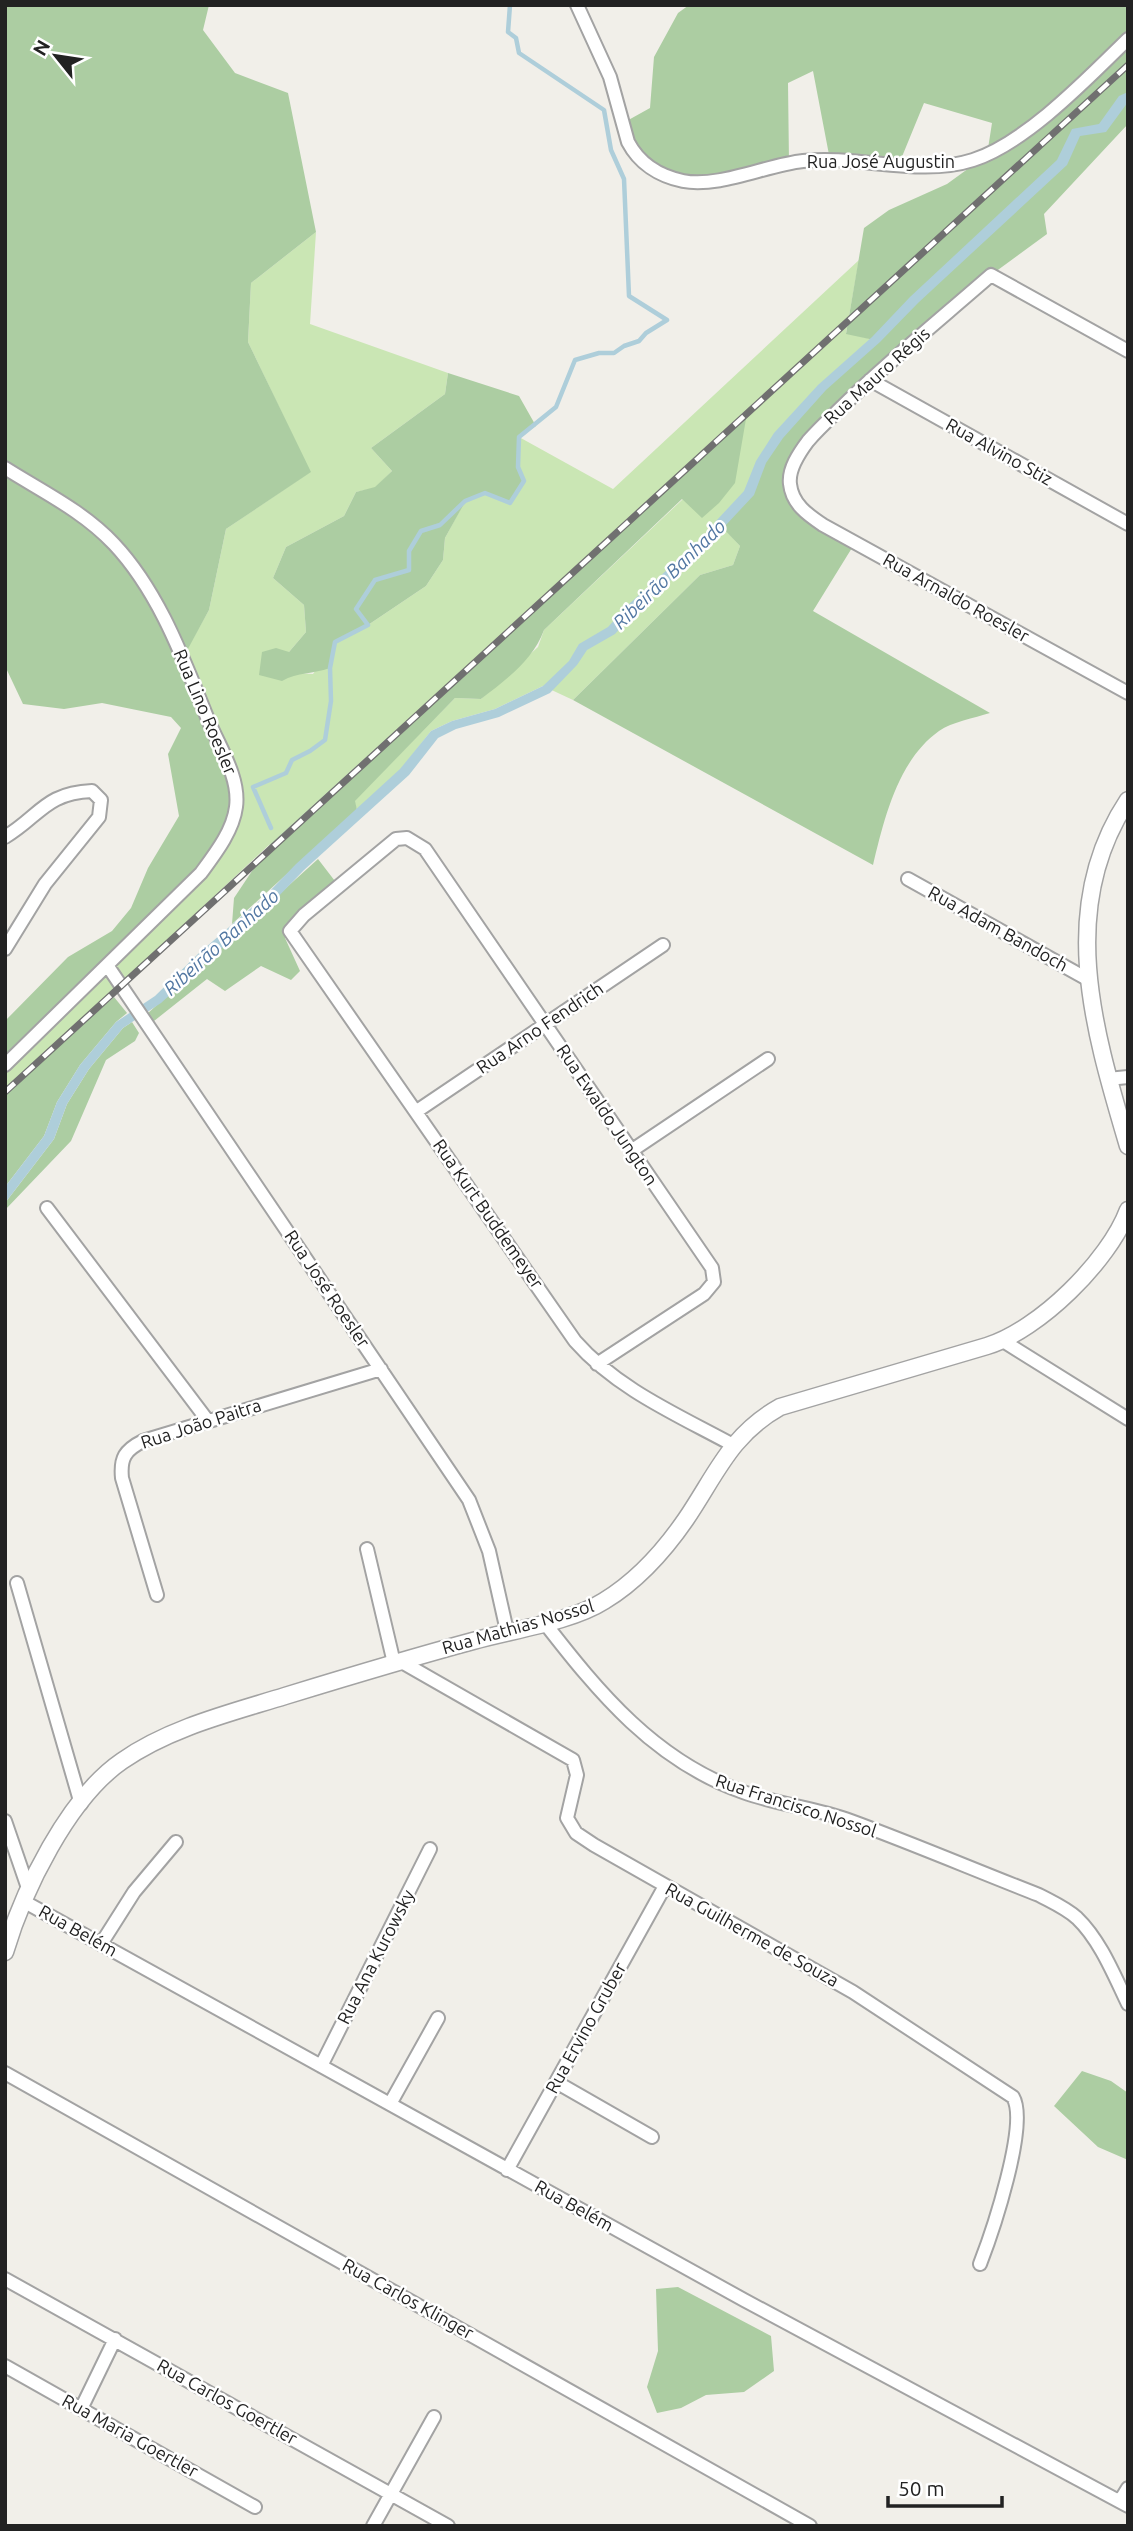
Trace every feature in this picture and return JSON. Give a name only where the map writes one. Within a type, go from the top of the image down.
[{"type":"street","name":"Rua José Augustin","points":[[577,5],[610,77],[613,94],[634,153],[660,173],[697,183],[807,160],[928,166],[955,165],[973,160],[1004,144],[1041,118],[1128,38]]},
{"type":"street","name":"Rua Mauro Régis","points":[[792,493],[792,469],[807,442],[870,380],[991,275],[1128,351]]},
{"type":"street","name":"Rua Alvino Stiz","points":[[870,380],[1128,524]]},
{"type":"street","name":"Rua Lino Roesler","points":[[5,468],[77,511],[116,545],[142,578],[183,658],[235,784],[236,805],[234,818],[214,856],[182,894],[5,1065]]},
{"type":"street","name":"Rua Arnaldo Roesler","points":[[792,493],[802,509],[823,525],[1128,693]]},
{"type":"street","points":[[5,837],[50,801],[75,792],[92,791],[101,800],[99,817],[45,884],[5,949]]},
{"type":"street","points":[[1128,800],[1106,839],[1089,894],[1086,943],[1089,980],[1108,1079],[1128,1146]]},
{"type":"street","name":"Rua Kurt Buddemeyer","points":[[407,838],[396,839],[304,915],[290,931],[575,1341],[597,1364],[642,1395],[733,1445]]},
{"type":"street","name":"Rua Ewaldo Jungton","points":[[407,838],[425,849],[712,1268],[714,1282],[704,1294],[597,1364]]},
{"type":"street","name":"Rua Adam Bandoch","points":[[908,879],[1089,980]]},
{"type":"street","name":"Rua Arno Fendrich","points":[[417,1111],[663,945]]},
{"type":"street","name":"Rua José Roesler","points":[[107,965],[473,1508],[489,1551],[507,1631]]},
{"type":"street","points":[[631,1151],[768,1059]]},
{"type":"street","points":[[1108,1079],[1128,1077]]},
{"type":"street","points":[[47,1208],[208,1421]]},
{"type":"street","name":"Rua Mathias Nossol","points":[[5,1952],[25,1894],[52,1845],[106,1774],[122,1761],[170,1735],[236,1711],[397,1662],[590,1609],[619,1591],[654,1560],[687,1518],[733,1445],[764,1416],[780,1407],[1003,1341],[1033,1324],[1070,1290],[1116,1234],[1128,1210]]},
{"type":"street","points":[[1003,1341],[1128,1419]]},
{"type":"street","name":"Rua João Paitra","points":[[156,1595],[122,1478],[124,1455],[131,1447],[381,1369]]},
{"type":"street","points":[[367,1549],[397,1662]]},
{"type":"street","points":[[17,1583],[81,1804]]},
{"type":"street","name":"Rua Francisco Nossol","points":[[544,1622],[616,1710],[667,1751],[703,1775],[746,1793],[851,1821],[1039,1895],[1066,1910],[1078,1919],[1089,1933],[1128,2004]]},
{"type":"street","name":"Rua Guilherme de Souza","points":[[397,1662],[573,1760],[577,1775],[567,1812],[571,1828],[594,1845],[853,1992],[1013,2097],[1018,2112],[1005,2191],[995,2228],[980,2264]]},
{"type":"street","points":[[5,1821],[25,1894]]},
{"type":"street","points":[[101,1944],[134,1892],[176,1842]]},
{"type":"street","name":"Rua Ana Kurowsky","points":[[321,2066],[430,1849]]},
{"type":"street","name":"Rua Ervino Gruber","points":[[507,2170],[665,1886]]},
{"type":"street","name":"Rua Belém","points":[[25,1894],[101,1944],[507,2170],[1124,2504]]},
{"type":"street","points":[[390,2105],[438,2018]]},
{"type":"street","name":"Rua Carlos Klinger","points":[[5,2073],[810,2526]]},
{"type":"street","points":[[556,2081],[652,2137]]},
{"type":"street","name":"Rua Carlos Goertler","points":[[5,2279],[448,2526]]},
{"type":"street","points":[[81,2409],[115,2339]]},
{"type":"street","name":"Rua Maria Goertler","points":[[5,2366],[255,2507]]},
{"type":"street","points":[[373,2526],[434,2417]]},
{"type":"street","points":[[1124,2504],[1128,2488]]},
{"type":"green space","points":[[5,5],[209,5],[203,30],[235,73],[288,93],[316,232],[251,283],[248,342],[311,472],[226,529],[209,610],[183,658],[235,784],[236,805],[214,856],[5,1066],[5,1021],[68,957],[112,931],[131,908],[148,868],[179,816],[168,754],[181,728],[171,717],[102,703],[64,709],[23,704],[5,666]]},
{"type":"green space","points":[[689,5],[1128,5],[1128,124],[1044,214],[1047,234],[991,275],[820,428],[792,469],[796,501],[855,543],[813,611],[990,713],[944,728],[925,743],[913,758],[888,810],[873,865],[573,700],[700,575],[733,565],[740,546],[719,524],[748,494],[778,436],[874,340],[846,334],[864,228],[889,210],[947,184],[987,155],[992,123],[924,103],[899,164],[830,160],[813,71],[788,83],[789,163],[708,182],[648,166],[623,123],[650,108],[654,57],[678,13]]},
{"type":"green space","points":[[316,232],[310,324],[448,373],[445,394],[371,448],[392,471],[375,488],[356,492],[344,516],[286,547],[273,578],[304,605],[306,632],[289,652],[295,673],[313,674],[335,642],[368,625],[426,586],[443,560],[445,538],[465,501],[485,493],[518,467],[519,437],[613,489],[859,260],[846,333],[875,340],[720,524],[740,546],[733,565],[700,575],[573,700],[543,686],[495,709],[452,721],[431,731],[401,769],[357,810],[354,801],[455,698],[481,699],[538,647],[544,630],[683,499],[746,414],[270,844],[5,1092],[5,1066],[182,894],[182,658],[209,610],[226,529],[310,472],[248,342],[251,283]]},
{"type":"green space","points":[[448,373],[519,396],[536,426],[519,437],[518,467],[524,481],[510,503],[485,494],[465,502],[445,538],[443,560],[426,586],[368,625],[335,642],[330,668],[282,681],[259,675],[262,652],[276,648],[289,652],[306,632],[304,605],[273,578],[286,547],[344,516],[356,492],[375,487],[392,471],[371,448],[445,394]]},
{"type":"green space","points":[[747,413],[735,483],[719,503],[702,518],[682,499],[544,630],[533,651],[509,677],[481,699],[455,698],[355,801],[357,810],[232,924],[234,898],[270,844]]},
{"type":"green space","points":[[318,859],[338,885],[286,927],[285,938],[300,971],[291,980],[261,966],[225,991],[207,979],[154,1021],[147,1014]]},
{"type":"green space","points":[[114,997],[127,1013],[116,1022],[80,1065],[57,1102],[44,1136],[5,1187],[5,1093]]},
{"type":"green space","points":[[132,1022],[139,1033],[135,1041],[106,1060],[71,1141],[5,1210],[5,1203],[54,1139],[67,1104],[89,1069],[123,1028]]},
{"type":"green space","points":[[1082,2071],[1111,2081],[1128,2093],[1128,2160],[1098,2147],[1054,2106]]},
{"type":"green space","points":[[678,2287],[771,2336],[774,2371],[744,2392],[706,2395],[681,2408],[657,2413],[647,2387],[658,2351],[656,2289]]},
{"type":"water","name":"Ribeirão Banhado","points":[[1128,92],[1128,102],[1106,132],[1080,136],[1067,165],[826,390],[783,438],[766,463],[754,495],[715,541],[637,610],[615,634],[587,650],[577,665],[550,693],[499,717],[456,729],[438,738],[409,775],[304,870],[274,901],[161,1003],[123,1028],[89,1069],[67,1104],[54,1139],[5,1203],[5,1187],[44,1136],[57,1102],[80,1065],[116,1022],[155,996],[198,954],[266,895],[400,769],[431,731],[452,721],[495,709],[543,686],[569,661],[579,644],[608,627],[629,604],[706,535],[744,491],[756,461],[774,433],[818,385],[1057,160],[1072,129],[1099,124],[1119,96]]},
{"type":"waterway","points":[[271,828],[253,787],[286,773],[292,760],[325,740],[331,701],[330,668],[335,642],[368,625],[356,609],[375,580],[409,570],[409,551],[421,531],[440,525],[465,501],[485,493],[510,503],[524,481],[518,467],[519,437],[556,407],[575,360],[599,353],[614,353],[639,341],[646,333],[667,320],[629,296],[624,179],[611,150],[604,110],[519,53],[516,38],[508,32],[510,5]]},
{"type":"railway","points":[[5,1092],[1128,65]]}]
